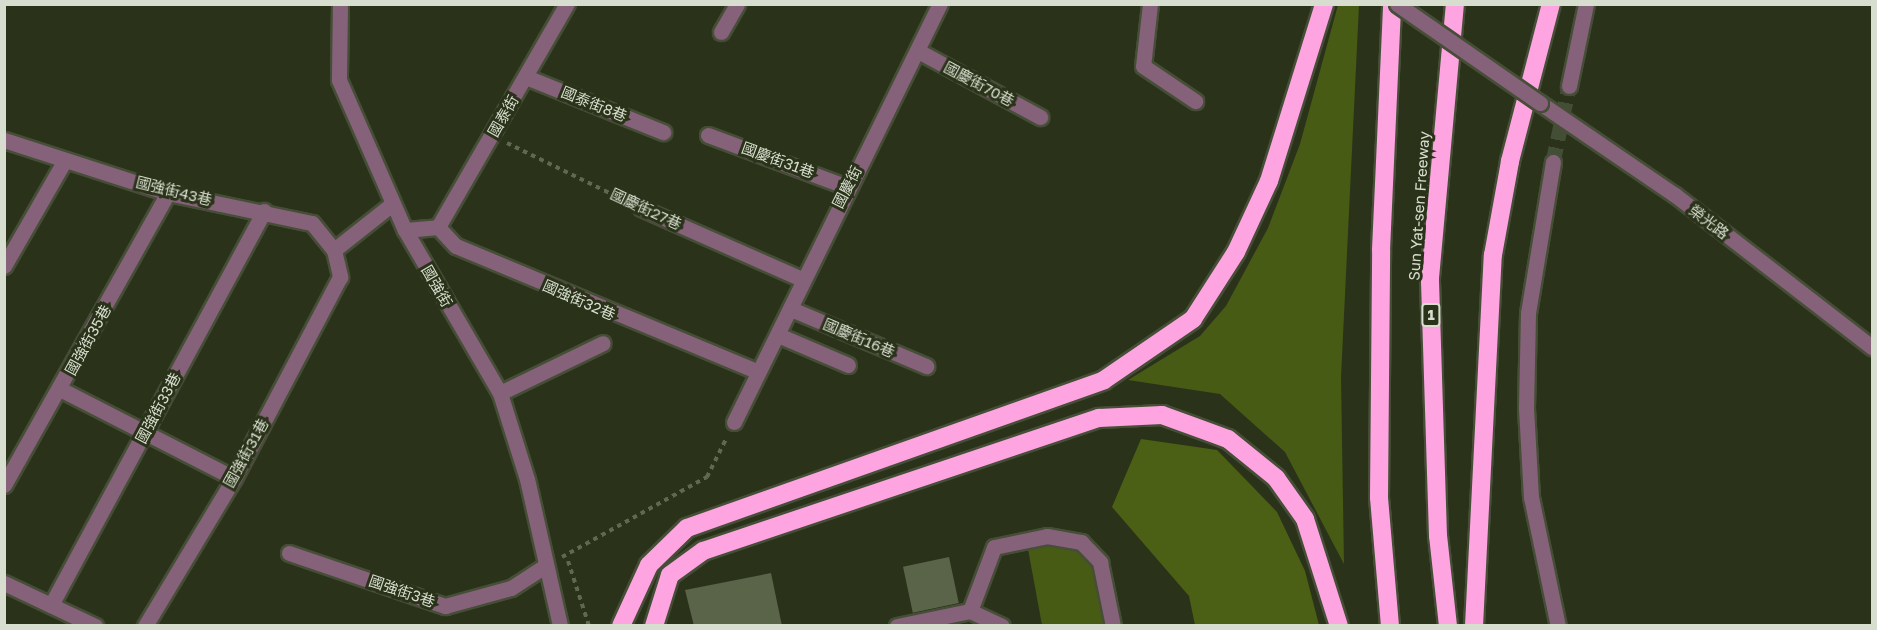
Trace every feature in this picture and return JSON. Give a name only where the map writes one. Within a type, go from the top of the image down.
[{"type":"highway","points":[[621,626],[649,565],[687,528],[1104,380],[1193,319],[1236,252],[1269,182],[1324,4]]},
{"type":"highway","points":[[1390,626],[1379,485],[1381,250],[1392,4]]},
{"type":"highway","name":"Sun Yat-sen Freeway","points":[[1448,626],[1438,536],[1430,278],[1455,4]]},
{"type":"highway","points":[[1474,626],[1493,255],[1510,161],[1551,4]]},
{"type":"highway","points":[[654,626],[670,575],[704,551],[1099,418],[1162,415],[1228,439],[1276,478],[1305,519],[1339,626]]},
{"type":"street","name":"國強街","points":[[340,4],[339,80],[405,230],[500,393],[527,479],[560,626]]},
{"type":"street","name":"國泰街","points":[[438,227],[567,4]]},
{"type":"street","points":[[721,32],[737,4]]},
{"type":"street","name":"國慶街","points":[[734,422],[791,309],[802,279],[847,187],[940,4]]},
{"type":"street","points":[[1150,4],[1143,66],[1195,101]]},
{"type":"street","name":"榮光路","points":[[1397,4],[1675,195],[1872,347]]},
{"type":"street","points":[[1569,86],[1586,4]]},
{"type":"street","name":"國慶街70巷","points":[[918,51],[1040,117]]},
{"type":"street","name":"國泰街8巷","points":[[526,77],[663,132]]},
{"type":"street","name":"國慶街31巷","points":[[708,135],[847,187]]},
{"type":"street","name":"國強街43巷","points":[[4,140],[168,193],[264,211],[312,223],[334,250],[340,277]]},
{"type":"street","points":[[4,266],[65,160]]},
{"type":"street","points":[[1553,162],[1528,313],[1526,408],[1531,496],[1558,626]]},
{"type":"street","name":"國強街35巷","points":[[4,485],[60,389],[168,193]]},
{"type":"street","points":[[334,250],[392,204]]},
{"type":"street","name":"國慶街27巷","points":[[641,208],[802,279]]},
{"type":"street","name":"國強街33巷","points":[[51,605],[264,211]]},
{"type":"street","points":[[405,230],[438,227]]},
{"type":"street","name":"國強街32巷","points":[[438,227],[456,246],[758,372]]},
{"type":"street","name":"國強街31巷","points":[[145,626],[234,478],[340,277]]},
{"type":"street","name":"國慶街16巷","points":[[791,309],[926,366]]},
{"type":"street","points":[[778,335],[848,365]]},
{"type":"street","points":[[500,393],[603,343]]},
{"type":"street","points":[[60,389],[146,430],[234,478]]},
{"type":"street","points":[[970,610],[994,547],[1047,536],[1081,542],[1100,562],[1113,626]]},
{"type":"street","name":"國強街3巷","points":[[289,553],[445,606],[511,588],[545,566]]},
{"type":"street","points":[[4,583],[95,626]]},
{"type":"street","points":[[897,626],[970,610],[1002,626]]},
{"type":"path","name":"國慶街27巷","points":[[492,135],[641,208]]},
{"type":"path","points":[[545,566],[707,477],[734,422]]},
{"type":"path","points":[[566,555],[589,626]]},
{"type":"green space","points":[[1338,5],[1359,5],[1341,377],[1344,564],[1285,452],[1220,394],[1128,380],[1200,336],[1226,306],[1268,228],[1300,144]]},
{"type":"green space","points":[[1141,439],[1217,450],[1277,512],[1305,571],[1319,625],[1195,625],[1189,596],[1112,507]]},
{"type":"green space","points":[[1060,544],[1094,558],[1113,625],[1042,625],[1028,549]]},
{"type":"building","points":[[949,557],[959,603],[913,613],[903,567]]},
{"type":"building","points":[[771,573],[782,626],[694,626],[685,590]]},
{"type":"tunnel","points":[[1553,162],[1569,86]]}]
